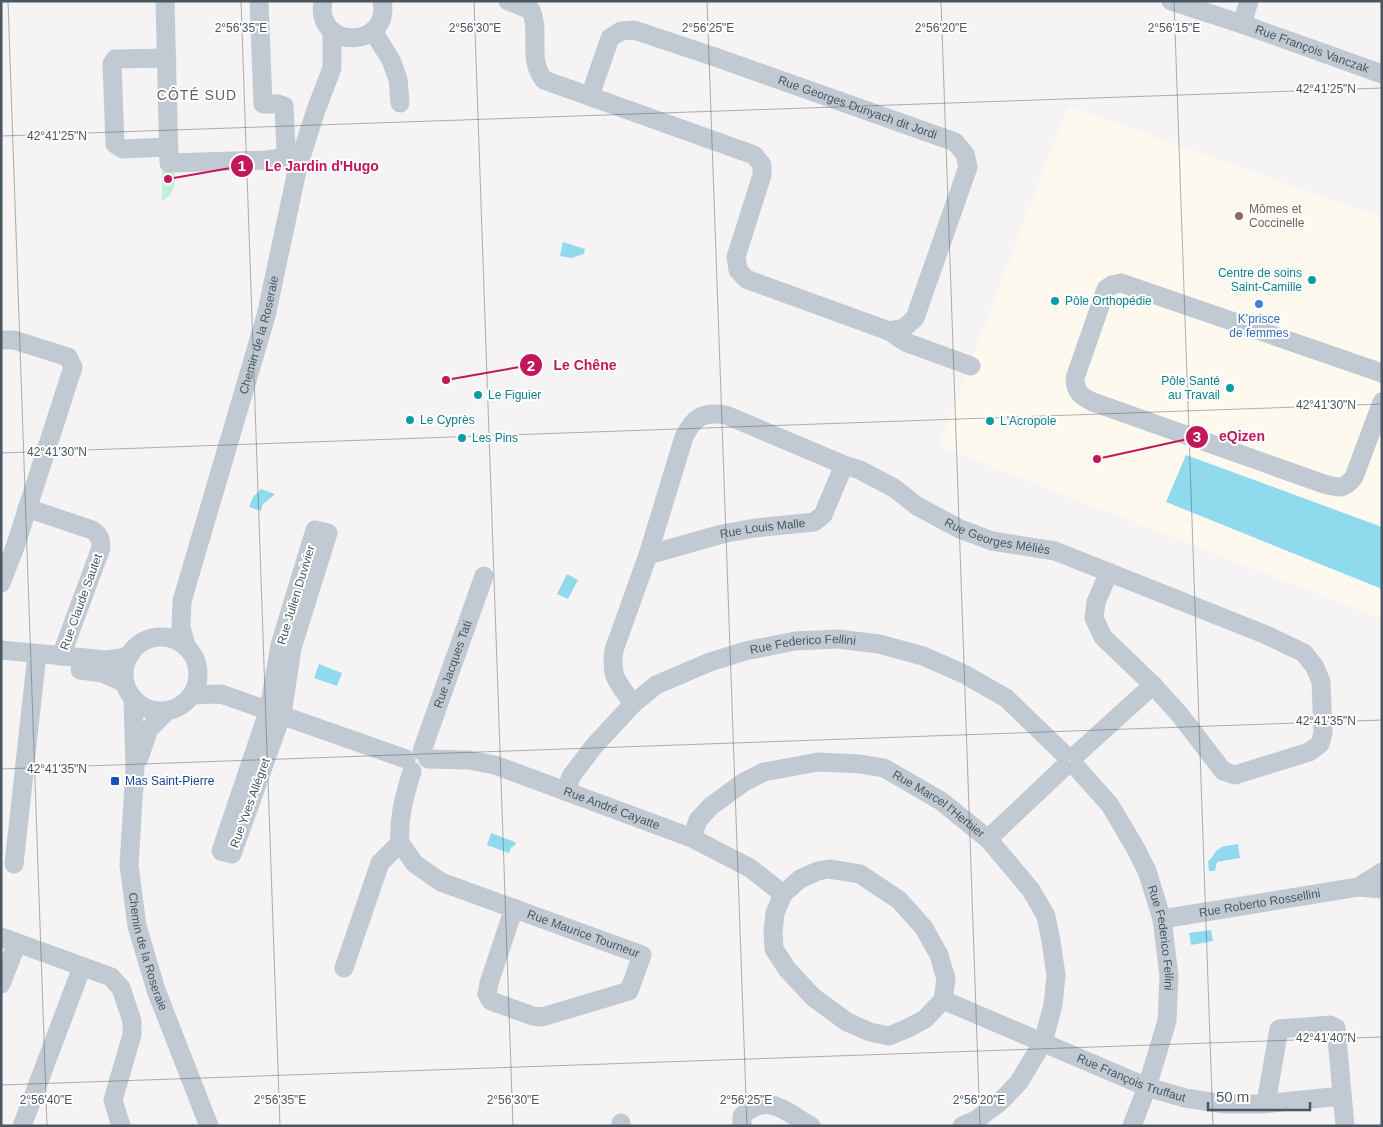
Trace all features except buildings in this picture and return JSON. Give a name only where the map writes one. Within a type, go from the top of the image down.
[{"type":"street","points":[[165,1],[169,155]]},
{"type":"street","points":[[166,58],[115,59],[112,64],[115,144],[123,148],[169,155],[267,160],[282,158],[286,149],[284,106],[263,104],[259,1]]},
{"type":"street","points":[[323,1],[322,14],[332,31],[348,38],[365,35],[391,60],[398,79],[400,103]]},
{"type":"street","name":"Chemin de la Roseraie","points":[[332,68],[365,35],[379,24],[382,16],[382,1]]},
{"type":"street","points":[[508,1],[531,10],[535,20],[535,63],[537,72],[544,80],[754,155],[762,165],[762,175],[736,257],[738,270],[746,279],[889,331],[905,342],[971,366]]},
{"type":"street","name":"Rue François Vanczak","points":[[1171,1],[1382,74]]},
{"type":"street","name":"Rue François Vanczak","points":[[1242,24],[1249,1]]},
{"type":"street","name":"Rue Georges Dunyach dit Jordi","points":[[590,96],[610,38],[621,31],[634,30],[955,142],[965,154],[968,167],[915,318],[904,328],[889,331]]},
{"type":"street","name":"Chemin de la Roseraie","points":[[187,648],[181,628],[182,601],[266,316],[298,166],[332,68],[332,31]]},
{"type":"street","points":[[1382,373],[1122,283],[1112,285],[1106,289],[1075,378],[1075,383],[1082,397],[1093,402],[1338,488],[1348,485],[1354,477],[1382,402]]},
{"type":"street","points":[[1,340],[14,340],[68,357],[73,367],[27,508],[8,546],[1,583]]},
{"type":"street","name":"Rue Georges Méliès","points":[[633,704],[616,680],[611,666],[614,650],[648,555],[684,437],[690,424],[699,417],[714,413],[726,416],[860,470],[894,488],[917,506],[960,529],[992,541],[1055,551],[1264,634],[1304,653],[1315,667],[1321,682],[1323,733],[1320,744],[1309,752],[1235,775],[1223,771],[1180,715],[1153,685]]},
{"type":"street","name":"Rue Louis Malle","points":[[648,555],[722,534],[755,528],[814,522],[823,515],[844,465]]},
{"type":"street","name":"Rue Claude Sautet","points":[[27,508],[92,530],[97,533],[101,540],[101,548],[61,656]]},
{"type":"street","name":"Rue Julien Duvivier","points":[[315,530],[328,533],[292,648],[275,712],[280,645],[315,530]]},
{"type":"street","points":[[988,839],[1153,685],[1103,637],[1094,618],[1096,602],[1109,572]]},
{"type":"street","name":"Rue Jacques Tati","points":[[400,843],[399,824],[405,795],[484,576]]},
{"type":"street","name":"Chemin de la Roseraie","points":[[154,638],[182,601]]},
{"type":"street","points":[[1,650],[37,660],[103,673],[129,691],[142,706],[154,711],[167,711],[181,705],[192,695],[199,675],[193,654],[176,640],[165,637],[144,641],[136,647],[126,664],[129,691]]},
{"type":"street","name":"Rue Federico Fellini","points":[[565,791],[572,775],[594,746],[633,704],[656,685],[710,662],[745,651],[795,641],[838,638],[879,644],[923,656],[964,674],[1006,698],[1070,761],[1110,805],[1147,871],[1162,919],[1169,976],[1167,1021],[1147,1087],[1132,1126]]},
{"type":"street","points":[[1,662],[37,660],[61,656],[107,660],[130,655]]},
{"type":"street","points":[[14,864],[37,660]]},
{"type":"street","name":"Rue André Cayatte","points":[[199,675],[221,694]]},
{"type":"street","name":"Chemin de la Roseraie","points":[[129,691],[135,769],[129,865],[136,926],[156,990],[209,1126]]},
{"type":"street","name":"Rue André Cayatte","points":[[192,695],[221,694],[417,760],[468,760],[495,765],[692,838],[750,868],[783,894]]},
{"type":"street","name":"Chemin de la Roseraie","points":[[135,769],[149,730],[167,711]]},
{"type":"street","name":"Rue Yves Allégret","points":[[275,712],[232,854],[221,851],[275,712]]},
{"type":"street","name":"Rue Marcel l'Herbier","points":[[692,838],[698,820],[711,806],[744,782],[764,772],[818,762],[860,764],[884,768],[941,801],[988,839],[1031,890],[1046,916],[1052,941],[1056,975],[1053,1005],[1043,1042],[1019,1082],[976,1120],[962,1126]]},
{"type":"street","points":[[344,968],[380,863],[400,843]]},
{"type":"street","name":"Rue Maurice Tourneur","points":[[400,843],[415,864],[441,882],[514,908],[642,955],[629,991],[542,1017],[491,1001],[487,994],[489,983],[514,908]]},
{"type":"street","points":[[829,869],[860,874],[899,900],[924,928],[939,955],[946,979],[943,1000],[925,1019],[906,1030],[889,1036],[870,1032],[846,1022],[813,997],[787,969],[774,949],[775,912],[783,894],[800,879],[818,871],[829,869]]},
{"type":"street","name":"Rue Roberto Rossellini","points":[[1358,887],[1382,872]]},
{"type":"street","name":"Rue Roberto Rossellini","points":[[1162,919],[1358,887],[1382,889]]},
{"type":"street","points":[[1,984],[9,940],[111,977],[121,988],[132,1021],[132,1035],[113,1100],[121,1126]]},
{"type":"street","points":[[22,1126],[82,966]]},
{"type":"street","name":"Rue François Truffaut","points":[[943,1000],[1147,1087],[1185,1098],[1224,1104],[1266,1103],[1342,1096]]},
{"type":"street","points":[[1266,1103],[1279,1030],[1330,1025],[1336,1028],[1345,1126]]},
{"type":"street","points":[[742,1126],[742,1116],[749,1109],[761,1104],[772,1104],[811,1126]]},
{"type":"shaded area","points":[[1068,106],[1382,218],[1382,619],[939,446]]},
{"type":"green space","points":[[162,170],[175,170],[175,184],[170,195],[162,201]]},
{"type":"water","points":[[563,242],[585,249],[584,254],[571,258],[560,256]]},
{"type":"water","points":[[1186,455],[1382,527],[1382,589],[1166,502]]},
{"type":"water","points":[[261,489],[275,494],[263,504],[261,511],[249,507],[253,497]]},
{"type":"water","points":[[567,574],[578,580],[568,599],[557,594]]},
{"type":"water","points":[[319,664],[342,673],[337,686],[314,678]]},
{"type":"water","points":[[491,833],[516,844],[509,853],[487,845]]},
{"type":"water","points":[[1238,844],[1240,858],[1217,862],[1215,871],[1209,871],[1208,861],[1219,849],[1224,846]]},
{"type":"water","points":[[1211,930],[1213,941],[1191,945],[1189,933]]},
{"type":"place","name":"Le Jardin d'Hugo","points":[[168,179]]},
{"type":"place","name":"Mômes et Coccinelle","points":[[1239,216]]},
{"type":"place","name":"Centre de soins Saint-Camille","points":[[1312,280]]},
{"type":"place","name":"Pôle Orthopédie","points":[[1055,301]]},
{"type":"place","name":"K'prisce de femmes","points":[[1259,304]]},
{"type":"place","name":"Le Chêne","points":[[446,380]]},
{"type":"place","name":"Pôle Santé au Travail","points":[[1230,388]]},
{"type":"place","name":"Le Figuier","points":[[478,395]]},
{"type":"place","name":"Le Cyprès","points":[[410,420]]},
{"type":"place","name":"L'Acropole","points":[[990,421]]},
{"type":"place","name":"Les Pins","points":[[462,438]]},
{"type":"place","name":"eQizen","points":[[1097,459]]},
{"type":"place","name":"Mas Saint-Pierre","points":[[115,781]]},
{"type":"district","name":"CÔTÉ SUD","points":[[197,95]]}]
